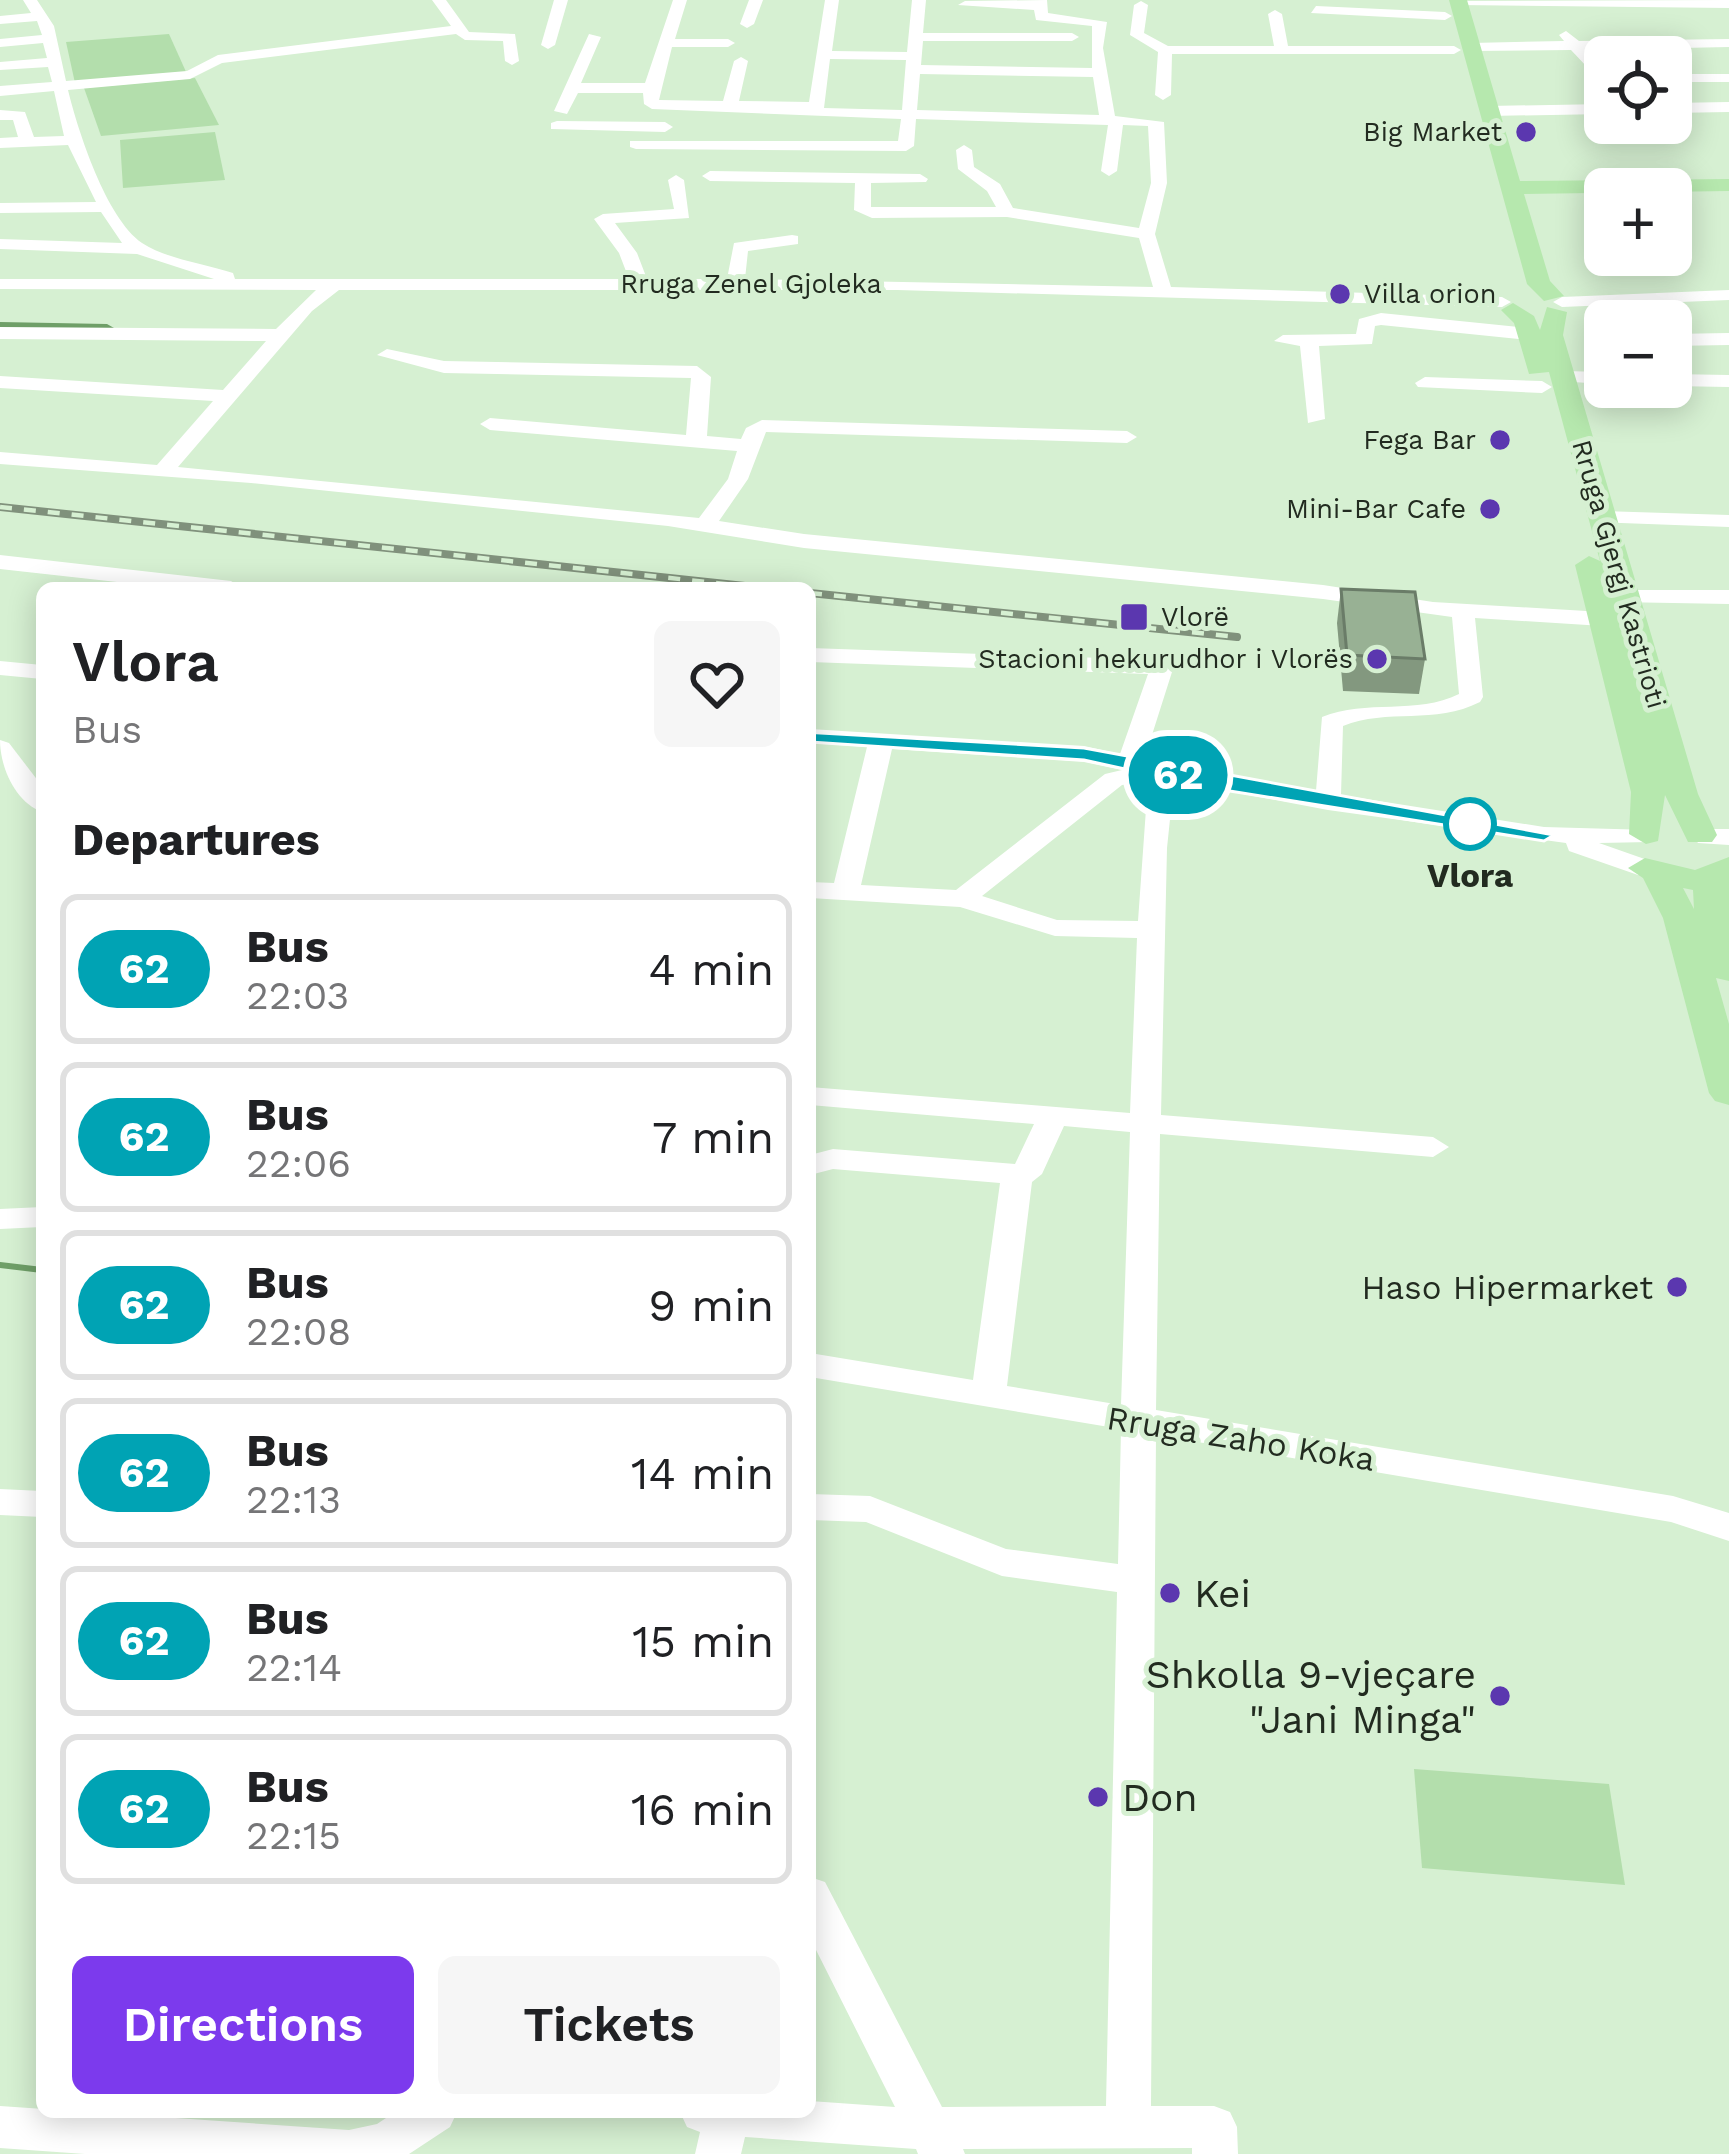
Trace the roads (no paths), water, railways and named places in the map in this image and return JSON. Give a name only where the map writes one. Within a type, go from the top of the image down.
[{"type":"main road","name":"Rruga Gjergj Kastrioti","points":[[1450,4],[1516,283],[1514,310],[1553,382],[1602,518],[1681,794],[1717,852],[1712,909],[1729,970]]},
{"type":"main road","name":"Rruga Gjergj Kastrioti","points":[[1462,49],[1489,111],[1539,284],[1556,303],[1550,328],[1553,382],[1603,619],[1648,792],[1648,853],[1681,918],[1729,1093]]},
{"type":"main road","points":[[1510,188],[1729,185]]},
{"type":"main road","points":[[1514,310],[1556,303]]},
{"type":"main road","points":[[1648,853],[1671,830],[1717,852]]},
{"type":"main road","points":[[1648,853],[1717,852]]},
{"type":"street","points":[[30,0],[50,38],[75,140],[104,207],[139,249]]},
{"type":"street","points":[[439,0],[452,30]]},
{"type":"street","points":[[548,45],[561,0]]},
{"type":"street","points":[[680,0],[647,101],[652,104],[1156,122],[1159,183],[1146,234],[1163,290]]},
{"type":"street","points":[[747,24],[755,0]]},
{"type":"street","points":[[811,146],[832,0]]},
{"type":"street","points":[[636,144],[906,146],[919,0]]},
{"type":"street","points":[[1316,10],[1566,1],[1729,4]]},
{"type":"street","points":[[1542,2],[1584,57]]},
{"type":"street","points":[[965,5],[1040,3],[1041,17],[1100,22],[1100,73],[1112,120],[1109,172]]},
{"type":"street","points":[[1664,3],[1680,16]]},
{"type":"street","points":[[1136,31],[1141,4]]},
{"type":"street","points":[[1275,14],[1282,50]]},
{"type":"street","points":[[0,20],[42,16]]},
{"type":"street","points":[[509,18],[512,61]]},
{"type":"street","points":[[1560,26],[1584,26]]},
{"type":"street","points":[[1608,26],[1655,26]]},
{"type":"street","points":[[1697,29],[1723,44]]},
{"type":"street","points":[[0,91],[190,75],[218,59],[452,30],[467,37],[510,37]]},
{"type":"street","points":[[916,37],[1136,31],[1165,50],[1723,44]]},
{"type":"street","points":[[594,37],[560,118],[719,128],[716,145]]},
{"type":"street","points":[[0,43],[50,38]]},
{"type":"street","points":[[668,43],[728,43]]},
{"type":"street","points":[[1163,95],[1165,50]]},
{"type":"street","points":[[824,55],[1100,73]]},
{"type":"street","points":[[730,106],[741,61]]},
{"type":"street","points":[[0,66],[55,62]]},
{"type":"street","points":[[1692,78],[1729,77]]},
{"type":"street","points":[[573,88],[651,88]]},
{"type":"street","points":[[1722,108],[1729,122]]},
{"type":"street","points":[[1489,111],[1584,109]]},
{"type":"street","points":[[0,115],[20,115],[27,141]]},
{"type":"street","points":[[0,143],[75,140]]},
{"type":"street","points":[[964,150],[967,169],[994,188],[1007,212]]},
{"type":"street","points":[[710,176],[920,178]]},
{"type":"street","points":[[863,178],[866,212],[1007,212],[1146,234]]},
{"type":"street","points":[[639,283],[628,253],[603,219],[682,214],[676,181]]},
{"type":"street","points":[[0,208],[104,207]]},
{"type":"street","points":[[736,284],[740,247],[792,240]]},
{"type":"street","points":[[0,244],[139,249],[242,281],[274,284]]},
{"type":"street","name":"Rruga Zenel Gjoleka","points":[[0,284],[639,283],[1163,290],[1514,310]]},
{"type":"street","points":[[162,472],[305,307],[335,284]]},
{"type":"street","points":[[1556,303],[1729,295]]},
{"type":"street","points":[[1283,341],[1365,340],[1366,323],[1381,319],[1514,310]]},
{"type":"street","points":[[0,333],[282,335]]},
{"type":"street","points":[[1692,340],[1729,339]]},
{"type":"street","points":[[1309,340],[1315,419]]},
{"type":"street","points":[[387,355],[444,367],[620,375],[697,372],[701,377],[696,443]]},
{"type":"street","points":[[1425,383],[1584,380]]},
{"type":"street","points":[[0,382],[229,396]]},
{"type":"street","points":[[1692,383],[1723,388]]},
{"type":"street","points":[[490,424],[749,446]]},
{"type":"street","points":[[705,526],[738,479],[762,426],[1127,437]]},
{"type":"street","points":[[0,458],[251,477],[705,526],[804,542],[1462,611],[1603,619]]},
{"type":"street","points":[[1602,518],[1729,521]]},
{"type":"street","points":[[0,562],[178,582]]},
{"type":"street","points":[[1625,597],[1729,597]]},
{"type":"street","points":[[1328,802],[1331,722],[1366,711],[1447,706],[1472,697],[1462,611]]},
{"type":"street","points":[[816,655],[1152,665],[1160,672],[1130,763]]},
{"type":"street","points":[[0,668],[36,671]]},
{"type":"street","points":[[816,736],[1060,752],[1328,802],[1648,853]]},
{"type":"street","points":[[846,892],[881,741]]},
{"type":"street","points":[[0,748],[36,796]]},
{"type":"street","points":[[962,899],[1114,779],[1162,771]]},
{"type":"street","points":[[1128,2125],[1139,1421],[1152,930],[1162,771]]},
{"type":"street","points":[[816,890],[962,899],[1055,928],[1152,930]]},
{"type":"street","points":[[816,1096],[1432,1147]]},
{"type":"street","points":[[816,1164],[833,1160],[1026,1174],[1052,1119]]},
{"type":"street","points":[[988,1396],[1017,1174]]},
{"type":"street","points":[[0,1219],[36,1216]]},
{"type":"street","name":"Rruga Zaho Koka","points":[[816,1366],[1673,1509]]},
{"type":"street","points":[[0,1502],[36,1504]]},
{"type":"street","points":[[816,1507],[870,1509],[1002,1562],[1136,1581]]},
{"type":"street","points":[[1673,1509],[1729,1509]]},
{"type":"street","points":[[1673,1509],[1729,1527]]},
{"type":"street","points":[[816,1907],[934,2139]]},
{"type":"street","points":[[0,2127],[347,2153],[387,2144],[425,2118]]},
{"type":"street","points":[[715,2127],[857,2127],[934,2139],[1128,2125],[1214,2127],[1215,2154]]},
{"type":"waterway","points":[[0,326],[107,328]]},
{"type":"waterway","points":[[0,1265],[36,1269]]},
{"type":"railway","points":[[0,507],[707,582]]},
{"type":"railway","points":[[816,594],[1237,637]]},
{"type":"place","name":"Big Market","points":[[1526,132]]},
{"type":"place","name":"Villa orion","points":[[1340,294]]},
{"type":"place","name":"Fega Bar","points":[[1500,440]]},
{"type":"place","name":"Mini-Bar Cafe","points":[[1490,509]]},
{"type":"place","name":"Vlorë","points":[[1134,617]]},
{"type":"place","name":"Stacioni hekurudhor i Vlorës","points":[[1377,659]]},
{"type":"place","name":"Vlora","points":[[1470,824]]},
{"type":"place","name":"Haso Hipermarket","points":[[1677,1287]]},
{"type":"place","name":"Kei","points":[[1170,1593]]},
{"type":"place","name":"Shkolla 9-vjeçare \"Jani Minga\"","points":[[1500,1696]]},
{"type":"place","name":"Don","points":[[1098,1797]]}]
